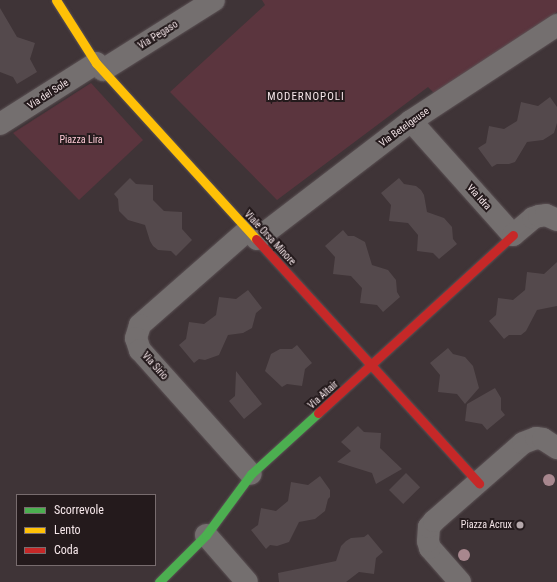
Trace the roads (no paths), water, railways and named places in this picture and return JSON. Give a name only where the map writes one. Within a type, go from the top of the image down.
[{"type":"street","name":"Viale Orsa Minore","points":[[56,0],[99,66],[479,483]]},
{"type":"street","name":"Via Pegaso","points":[[99,66],[214,0]]},
{"type":"street","name":"Via Betelgeuse","points":[[253,235],[411,120],[557,25]]},
{"type":"street","name":"Via del Sole","points":[[0,124],[99,66]]},
{"type":"street","name":"Via Idra","points":[[411,120],[513,235]]},
{"type":"street","points":[[513,235],[533,218],[546,215],[557,220]]},
{"type":"street","name":"Via Sirio","points":[[251,474],[140,350],[136,338],[140,325],[253,235]]},
{"type":"street","name":"Via Altair","points":[[159,582],[206,535],[251,474],[372,366],[513,235]]},
{"type":"street","points":[[460,582],[430,548],[427,534],[434,521],[529,440],[543,438],[557,448]]},
{"type":"street","points":[[206,535],[247,582]]},
{"type":"place","name":"Piazza Acrux","points":[[520,525]]},
{"type":"district","name":"MODERNOPOLI","points":[[306,97]]},
{"type":"park label","name":"Piazza Lira","points":[[81,140]]}]
